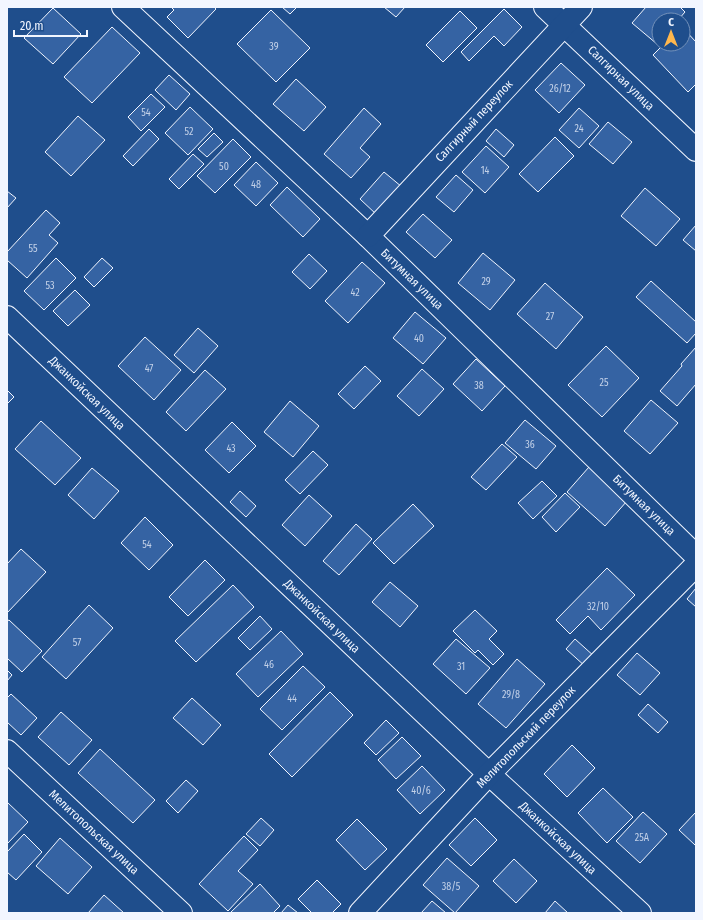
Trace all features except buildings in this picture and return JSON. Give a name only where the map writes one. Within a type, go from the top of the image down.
[{"type":"street","name":"Битумная улица","points":[[124,7],[368,236],[696,556]]},
{"type":"street","name":"Салгирная улица","points":[[545,7],[696,150]]},
{"type":"street","name":"Салгирный переулок","points":[[368,236],[581,7]]},
{"type":"street","name":"Джанкойская улица","points":[[7,317],[489,774],[640,913]]},
{"type":"street","name":"Мелитопольский переулок","points":[[360,913],[489,774],[696,565]]},
{"type":"street","name":"Мелитопольская улица","points":[[7,751],[181,913]]}]
